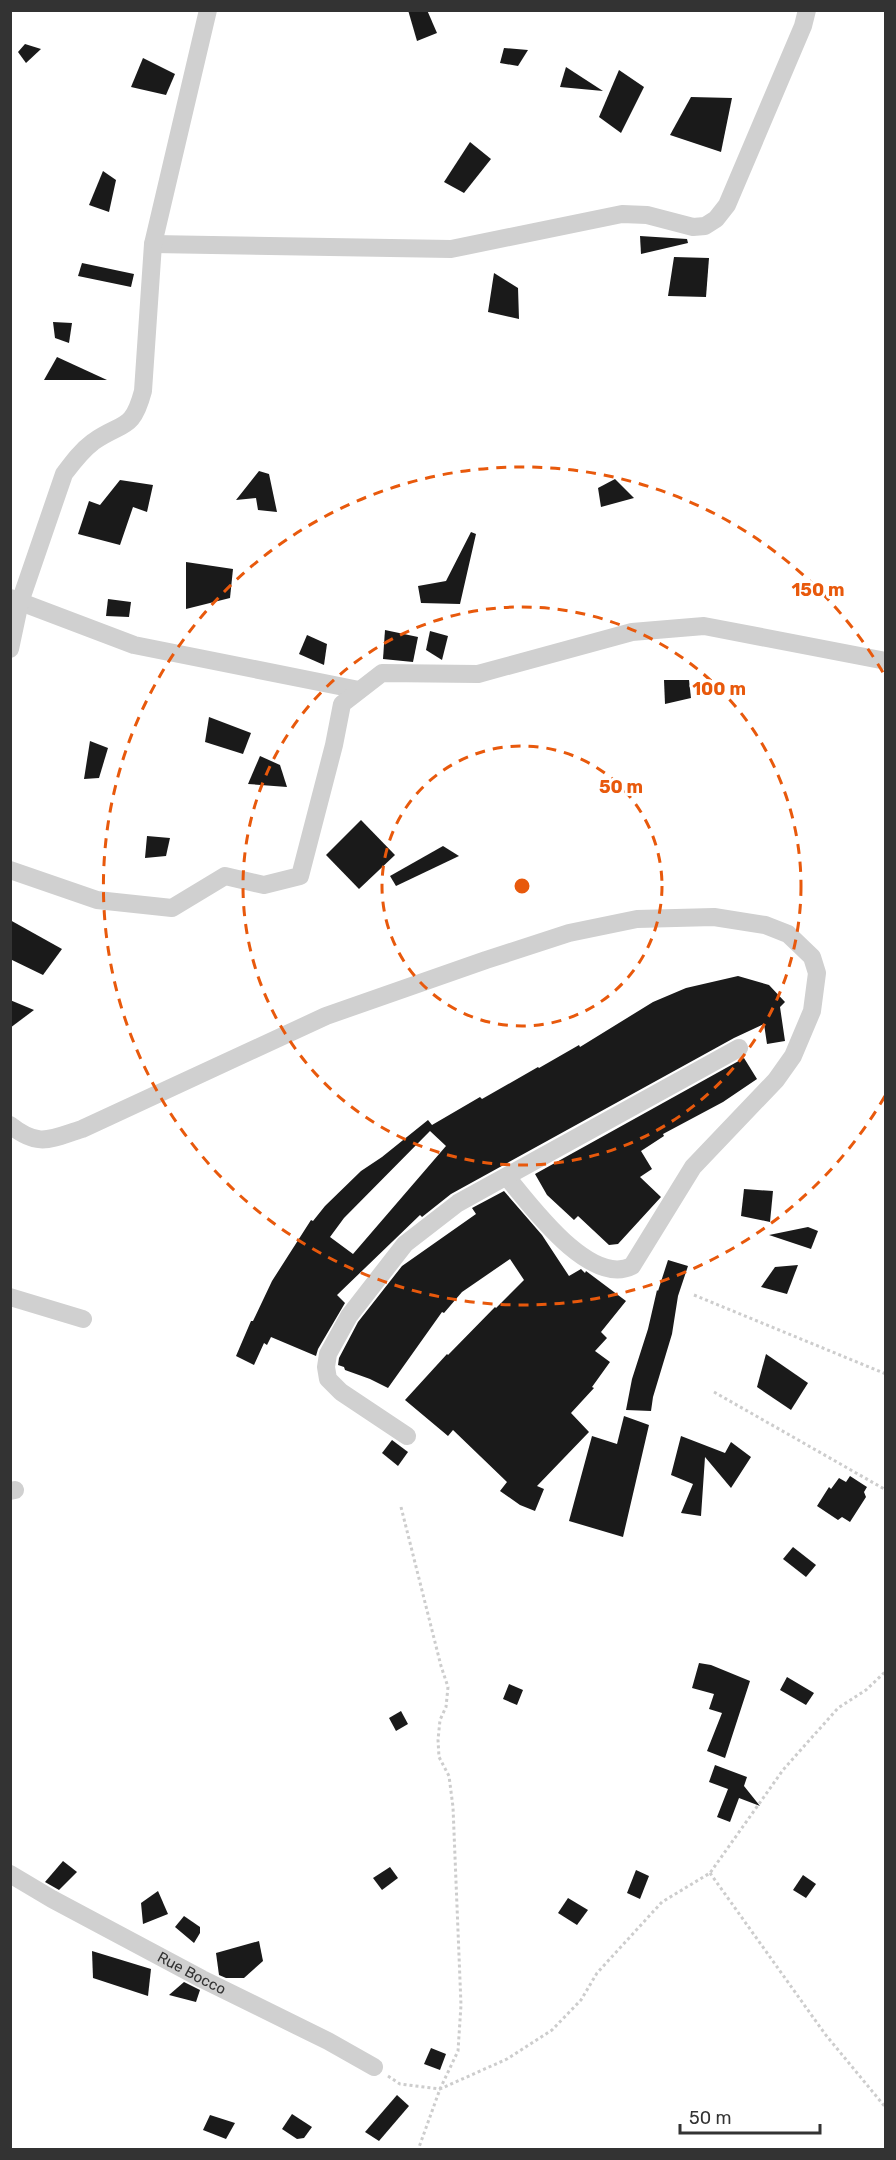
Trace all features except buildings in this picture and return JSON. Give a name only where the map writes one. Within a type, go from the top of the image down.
[{"type":"street","points":[[10,649],[15,600],[64,474],[77,456],[94,442],[127,424],[138,411],[143,391],[153,244],[208,10]]},
{"type":"street","points":[[153,244],[451,249],[622,214],[647,215],[693,227],[705,226],[716,219],[726,205],[803,26],[807,10]]},
{"type":"street","points":[[15,600],[134,645],[359,690]]},
{"type":"street","points":[[10,870],[98,900],[172,908],[225,876],[264,885],[300,876],[334,745],[342,704],[382,673],[478,674],[632,632],[704,626],[885,661]]},
{"type":"street","points":[[10,1125],[29,1138],[39,1140],[82,1129],[326,1016],[486,960],[569,933],[592,928],[637,919],[714,917],[765,925],[788,934],[812,957],[817,973],[812,1011],[793,1056],[776,1080],[693,1167],[632,1266],[621,1271],[598,1267],[558,1237],[507,1178]]},
{"type":"street","points":[[407,1436],[342,1392],[328,1379],[326,1367],[328,1354],[350,1316],[405,1244],[458,1203],[739,1048]]},
{"type":"street","points":[[10,1297],[83,1319]]},
{"type":"street","name":"Rue Bocco","points":[[10,1875],[202,1979],[328,2041],[374,2067]]},
{"type":"path","points":[[694,1295],[885,1374]]},
{"type":"path","points":[[714,1392],[885,1490]]},
{"type":"path","points":[[402,1508],[448,1687],[438,1740],[440,1757],[450,1776],[453,1807],[461,2005],[458,2051],[440,2089],[418,2150]]},
{"type":"path","points":[[374,2067],[400,2084],[440,2089],[507,2059],[552,2030],[581,2000],[597,1973],[662,1902],[710,1873],[783,1770],[838,1708],[866,1690],[885,1671]]},
{"type":"path","points":[[710,1873],[825,2034],[885,2108]]}]
